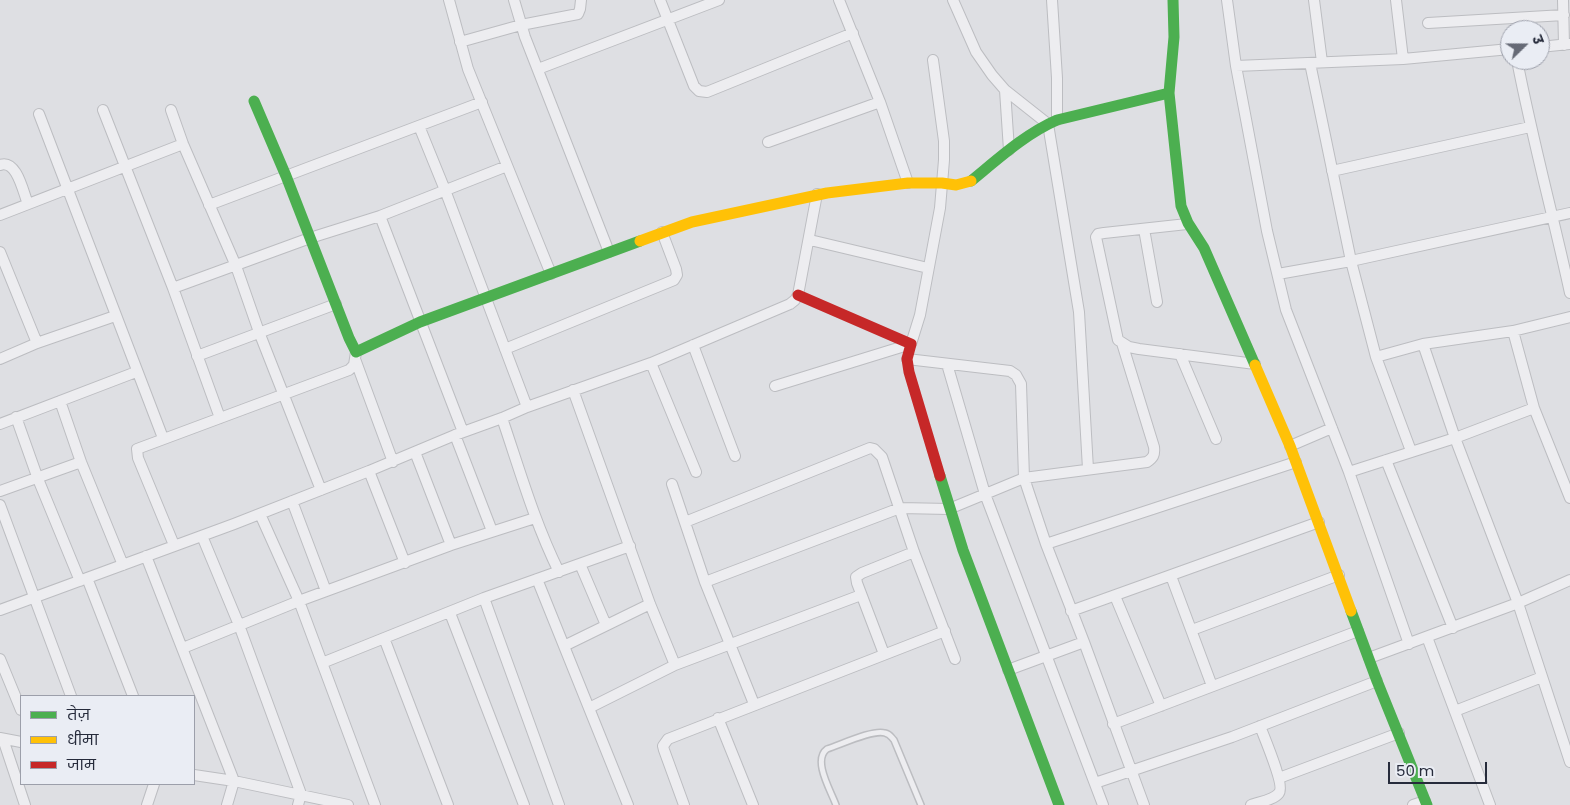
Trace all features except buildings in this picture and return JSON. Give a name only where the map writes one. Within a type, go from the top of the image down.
[{"type":"street","points":[[449,0],[468,69],[552,274]]},
{"type":"street","points":[[514,0],[520,25],[610,252]]},
{"type":"street","points":[[460,42],[520,25],[578,14],[581,0]]},
{"type":"street","points":[[660,0],[694,86],[699,92],[707,92],[853,33]]},
{"type":"street","points":[[538,69],[719,0]]},
{"type":"street","points":[[840,0],[880,102],[908,182]]},
{"type":"street","points":[[953,0],[976,52],[992,75],[1005,90],[1052,122]]},
{"type":"street","points":[[1052,0],[1056,68],[1052,122],[1079,312],[1088,469]]},
{"type":"street","points":[[1174,0],[1174,37],[1169,93],[1181,206],[1187,224],[1204,248],[1290,446],[1358,631],[1426,803],[1413,805]]},
{"type":"street","points":[[1227,0],[1236,66],[1267,232],[1286,310],[1350,472],[1408,644]]},
{"type":"street","points":[[1314,0],[1322,62]]},
{"type":"street","points":[[1396,0],[1403,59]]},
{"type":"street","points":[[1550,45],[1567,44],[1563,0]]},
{"type":"street","points":[[1428,23],[1564,15]]},
{"type":"street","points":[[1236,66],[1403,59],[1500,50]]},
{"type":"street","points":[[933,60],[944,141],[940,208],[917,327],[907,359],[925,429],[949,508],[1059,805]]},
{"type":"street","points":[[1310,63],[1351,261],[1376,357],[1411,451]]},
{"type":"street","points":[[1519,70],[1530,127],[1570,293]]},
{"type":"street","points":[[1005,90],[1009,150]]},
{"type":"street","points":[[356,355],[420,322],[692,222],[817,194],[908,182],[956,185],[969,182],[1009,150],[1052,122],[1169,93]]},
{"type":"street","points":[[254,101],[286,176],[356,355],[393,462]]},
{"type":"street","points":[[209,204],[482,102]]},
{"type":"street","points":[[768,142],[880,102]]},
{"type":"street","points":[[104,110],[173,288],[220,418]]},
{"type":"street","points":[[171,110],[183,144],[236,266],[321,490]]},
{"type":"street","points":[[39,114],[136,372],[163,438]]},
{"type":"street","points":[[419,126],[446,190],[527,407]]},
{"type":"street","points":[[1332,171],[1530,127]]},
{"type":"street","points":[[0,215],[183,144]]},
{"type":"street","points":[[0,165],[5,163],[11,165],[28,204]]},
{"type":"street","points":[[173,288],[310,238],[380,216],[507,166]]},
{"type":"street","points":[[0,610],[260,514],[527,407],[651,363],[790,304],[798,295],[810,240],[817,194]]},
{"type":"street","points":[[1278,274],[1351,261],[1570,213]]},
{"type":"street","points":[[380,216],[420,322],[492,531]]},
{"type":"street","points":[[705,582],[900,508],[949,508],[1024,478],[1147,462],[1152,459],[1155,454],[1154,447],[1122,343],[1116,335],[1096,237],[1098,234],[1104,233],[1187,224]]},
{"type":"street","points":[[1144,229],[1157,302]]},
{"type":"street","points":[[505,349],[674,280],[677,275],[676,269],[662,232]]},
{"type":"street","points":[[810,240],[928,268]]},
{"type":"street","points":[[0,252],[37,343]]},
{"type":"street","points":[[798,295],[911,344]]},
{"type":"street","points":[[198,356],[336,304]]},
{"type":"street","points":[[0,359],[37,343],[115,316]]},
{"type":"street","points":[[1376,357],[1423,344],[1513,331],[1570,317]]},
{"type":"street","points":[[1513,331],[1534,408],[1569,491]]},
{"type":"street","points":[[1122,343],[1139,349],[1255,364]]},
{"type":"street","points":[[775,386],[911,344]]},
{"type":"street","points":[[1423,344],[1455,438],[1518,603],[1570,762]]},
{"type":"street","points":[[693,345],[735,456]]},
{"type":"street","points":[[1180,354],[1216,439]]},
{"type":"street","points":[[174,546],[136,452],[137,449],[163,438],[284,396],[349,370],[354,365],[356,355]]},
{"type":"street","points":[[907,359],[1010,371],[1016,375],[1021,384],[1024,478],[1046,544],[1144,805]]},
{"type":"street","points":[[651,363],[696,472]]},
{"type":"street","points":[[947,364],[984,494],[1103,805]]},
{"type":"street","points":[[0,424],[136,372]]},
{"type":"street","points":[[573,390],[650,604],[675,664]]},
{"type":"street","points":[[60,401],[81,462],[123,565]]},
{"type":"street","points":[[1350,472],[1455,438],[1534,408]]},
{"type":"street","points":[[16,417],[38,479],[84,579],[133,695]]},
{"type":"street","points":[[502,418],[535,518],[559,572]]},
{"type":"street","points":[[1290,446],[1332,428]]},
{"type":"street","points":[[685,522],[870,448],[879,452],[954,659]]},
{"type":"street","points":[[415,452],[450,544]]},
{"type":"street","points":[[1386,460],[1453,628]]},
{"type":"street","points":[[0,491],[38,479],[81,462]]},
{"type":"street","points":[[1046,544],[1296,462]]},
{"type":"street","points":[[370,471],[405,562]]},
{"type":"street","points":[[672,484],[705,582],[754,704]]},
{"type":"street","points":[[292,501],[326,591]]},
{"type":"street","points":[[0,505],[71,695]]},
{"type":"street","points":[[260,514],[299,601],[374,805]]},
{"type":"street","points":[[183,648],[299,601],[450,544],[535,518]]},
{"type":"street","points":[[1071,611],[1319,522]]},
{"type":"street","points":[[202,536],[239,625],[301,794],[298,805]]},
{"type":"street","points":[[322,663],[484,598],[630,546]]},
{"type":"street","points":[[884,654],[857,583],[858,574],[914,552]]},
{"type":"street","points":[[146,556],[234,781],[228,805]]},
{"type":"street","points":[[580,564],[606,625]]},
{"type":"street","points":[[1192,630],[1339,575]]},
{"type":"street","points":[[1171,576],[1212,686]]},
{"type":"street","points":[[537,579],[628,805]]},
{"type":"street","points":[[1369,658],[1518,603],[1570,580]]},
{"type":"street","points":[[589,708],[675,664],[861,595]]},
{"type":"street","points":[[1115,596],[1160,706]]},
{"type":"street","points":[[484,598],[559,805]]},
{"type":"street","points":[[564,646],[650,604]]},
{"type":"street","points":[[450,613],[524,805]]},
{"type":"street","points":[[1113,724],[1358,631]]},
{"type":"street","points":[[684,805],[663,746],[668,739],[754,704],[944,632]]},
{"type":"street","points":[[1426,637],[1490,805]]},
{"type":"street","points":[[384,638],[448,805]]},
{"type":"street","points":[[1008,670],[1084,642]]},
{"type":"street","points":[[0,659],[20,708]]},
{"type":"street","points":[[1455,711],[1542,677]]},
{"type":"street","points":[[1095,783],[1260,726],[1377,680]]},
{"type":"street","points":[[718,718],[753,805]]},
{"type":"street","points":[[1251,805],[1274,797],[1281,789],[1279,778],[1260,726]]},
{"type":"street","points":[[1279,778],[1399,733]]},
{"type":"street","points":[[1,738],[20,742]]},
{"type":"street","points":[[1,738],[25,805]]},
{"type":"street","points":[[195,775],[301,794],[348,805]]},
{"type":"street","points":[[147,805],[154,785]]},
{"type":"lane","points":[[836,805],[821,767],[820,759],[822,753],[827,749],[874,733],[883,732],[890,735],[894,740],[922,805]]},
{"type":"traffic: fast","points":[[1173,0],[1174,37],[1169,93],[1181,206],[1188,223],[1204,248],[1255,365]]},
{"type":"traffic: fast","points":[[971,181],[1034,132],[1057,120],[1169,93]]},
{"type":"traffic: fast","points":[[254,101],[356,352],[420,322],[640,241]]},
{"type":"traffic: fast","points":[[940,476],[963,550],[1059,805]]},
{"type":"traffic: fast","points":[[1351,611],[1427,805]]},
{"type":"traffic: slow","points":[[640,241],[692,222],[827,193],[908,183],[956,185],[971,181]]},
{"type":"traffic: slow","points":[[1255,365],[1290,446],[1351,611]]},
{"type":"traffic: jam","points":[[798,295],[911,344],[907,359],[909,372],[940,476]]}]
